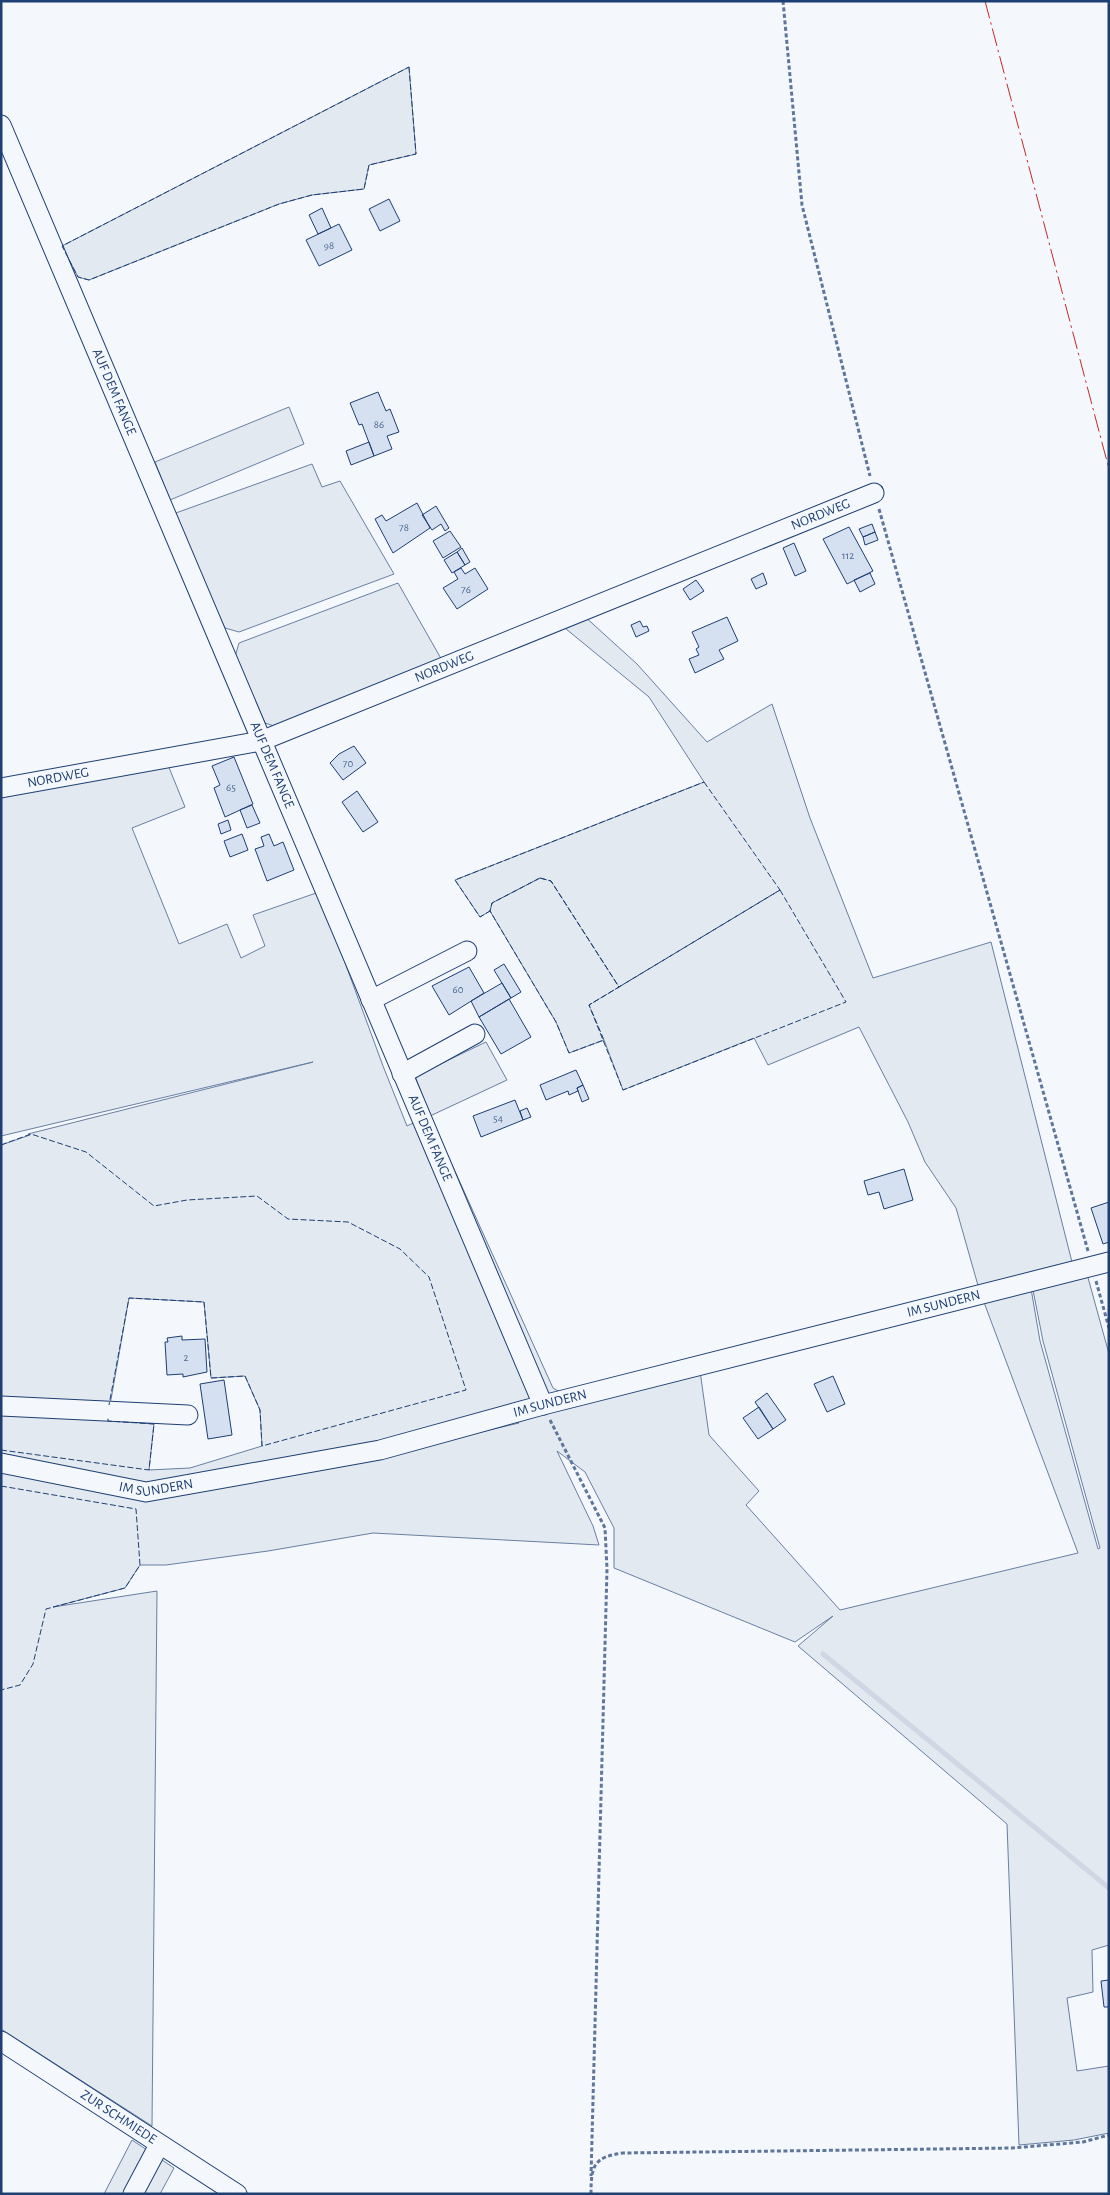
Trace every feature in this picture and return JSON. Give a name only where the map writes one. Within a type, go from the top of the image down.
[{"type":"street","name":"AUF DEM FANGE","points":[[1,125],[543,1405]]},
{"type":"street","name":"NORDWEG","points":[[1,788],[261,741],[874,493]]},
{"type":"street","points":[[371,1000],[467,951]]},
{"type":"street","points":[[402,1074],[475,1034]]},
{"type":"street","name":"IM SUNDERN","points":[[1,1463],[146,1492],[380,1450],[543,1405],[1099,1264]]},
{"type":"street","points":[[1,1406],[188,1415]]},
{"type":"street","name":"ZUR SCHMIEDE","points":[[1,2040],[236,2194]]},
{"type":"street","points":[[132,2194],[159,2145]]},
{"type":"path","points":[[783,1],[802,205],[874,493],[1099,1264],[1109,1328]]},
{"type":"path","points":[[543,1405],[605,1528],[608,1569],[591,2194]]},
{"type":"path","points":[[591,2176],[594,2166],[604,2156],[623,2152],[1012,2148],[1083,2142],[1109,2136]]},
{"type":"shaded area","points":[[409,67],[416,154],[369,165],[364,189],[312,195],[279,204],[89,280],[78,277],[62,246]]},
{"type":"shaded area","points":[[289,407],[304,444],[170,500],[155,462]]},
{"type":"shaded area","points":[[312,464],[322,487],[340,481],[394,574],[239,632],[225,628],[173,514]]},
{"type":"shaded area","points":[[398,583],[443,662],[277,727],[265,723],[235,657],[239,643]]},
{"type":"shaded area","points":[[583,615],[637,664],[707,742],[772,704],[810,818],[873,978],[991,942],[1073,1266],[1029,1277],[1040,1341],[1098,1549],[1100,1548],[1043,1341],[1033,1290],[1087,1274],[1109,1354],[1109,1945],[1092,1950],[1093,1992],[1067,1998],[1077,2071],[1109,2066],[1109,2133],[1074,2140],[1019,2145],[1007,1824],[798,1646],[833,1616],[795,1642],[614,1568],[614,1528],[585,1472],[557,1451],[593,1526],[599,1545],[373,1533],[268,1551],[166,1565],[140,1565],[125,1588],[53,1607],[157,1591],[152,2126],[1,2029],[1,1411],[154,1424],[149,1470],[190,1468],[262,1446],[260,1410],[245,1376],[211,1378],[204,1302],[129,1298],[110,1405],[1,1400],[1,1145],[30,1135],[28,1134],[313,1062],[1,1136],[1,796],[168,765],[185,807],[132,828],[179,944],[227,924],[241,958],[265,946],[253,915],[319,892],[407,1126],[430,1115],[415,1076],[486,1042],[507,1080],[430,1116],[553,1388],[582,1404],[700,1371],[709,1435],[759,1491],[746,1505],[840,1610],[1078,1553],[979,1289],[956,1208],[925,1162],[908,1122],[859,1027],[768,1065],[754,1038],[623,1090],[604,1040],[569,1053],[556,1022],[490,911],[480,917],[455,880],[704,782],[649,697],[560,624]],"holes":[[[500,1413],[519,1423],[374,1457]]]},
{"type":"shaded area","points":[[132,2140],[174,2168],[160,2194],[104,2194]]},
{"type":"building","points":[[389,199],[400,221],[380,231],[369,209]]},
{"type":"building","points":[[322,208],[331,228],[318,234],[309,215]]},
{"type":"building","points":[[339,224],[352,250],[319,266],[306,240]]},
{"type":"building","points":[[378,392],[386,411],[390,409],[399,432],[387,436],[392,449],[374,456],[362,424],[359,425],[350,403]]},
{"type":"building","points":[[369,442],[374,456],[351,465],[346,451]]},
{"type":"building","points":[[417,503],[430,528],[393,553],[375,519],[382,515],[386,521]]},
{"type":"building","points":[[436,506],[449,528],[445,531],[441,524],[432,530],[422,515]]},
{"type":"building","points":[[872,524],[875,532],[863,537],[859,529]]},
{"type":"building","points":[[849,527],[873,571],[847,584],[823,539]]},
{"type":"building","points":[[450,531],[461,547],[443,558],[433,541]]},
{"type":"building","points":[[875,532],[878,540],[865,545],[863,537]]},
{"type":"building","points":[[794,543],[806,571],[795,576],[783,548]]},
{"type":"building","points":[[462,548],[470,562],[465,565],[457,552]]},
{"type":"building","points":[[457,552],[465,565],[452,573],[444,560]]},
{"type":"building","points":[[461,568],[465,574],[475,568],[488,589],[457,609],[443,588],[458,579],[454,572]]},
{"type":"building","points":[[763,573],[767,584],[756,589],[751,579]]},
{"type":"building","points":[[870,573],[875,584],[860,592],[854,580]]},
{"type":"building","points":[[696,580],[704,591],[690,600],[683,589]]},
{"type":"building","points":[[727,617],[738,641],[719,650],[724,659],[695,673],[689,659],[699,655],[696,649],[699,647],[692,632]]},
{"type":"building","points":[[640,621],[643,627],[647,626],[649,631],[636,637],[631,625]]},
{"type":"building","points":[[354,746],[366,763],[343,780],[330,763],[339,754]]},
{"type":"building","points":[[234,757],[253,804],[225,817],[214,788],[220,785],[212,766]]},
{"type":"building","points":[[357,791],[378,822],[363,832],[342,802]]},
{"type":"building","points":[[252,805],[260,823],[247,828],[240,810]]},
{"type":"building","points":[[228,820],[231,830],[221,834],[218,824]]},
{"type":"building","points":[[242,834],[248,850],[230,857],[224,841]]},
{"type":"building","points":[[269,834],[274,846],[283,842],[294,870],[267,881],[255,849],[264,846],[261,837]]},
{"type":"building","points":[[504,964],[521,992],[511,998],[494,970]]},
{"type":"building","points":[[469,967],[484,993],[449,1015],[432,986]]},
{"type":"building","points":[[502,983],[511,998],[479,1017],[471,1001]]},
{"type":"building","points":[[509,999],[531,1037],[501,1054],[479,1017]]},
{"type":"building","points":[[576,1070],[583,1085],[577,1088],[578,1091],[569,1095],[568,1091],[546,1100],[540,1085]]},
{"type":"building","points":[[583,1085],[589,1099],[582,1102],[577,1088]]},
{"type":"building","points":[[515,1100],[523,1120],[481,1137],[473,1116]]},
{"type":"building","points":[[527,1108],[531,1117],[523,1120],[520,1111]]},
{"type":"building","points":[[904,1169],[913,1200],[884,1209],[879,1192],[868,1195],[864,1181]]},
{"type":"building","points":[[1109,1202],[1109,1242],[1103,1244],[1091,1208]]},
{"type":"building","points":[[182,1336],[182,1340],[205,1339],[207,1372],[183,1377],[183,1374],[167,1375],[165,1342],[168,1342],[167,1338]]},
{"type":"building","points":[[833,1376],[845,1404],[827,1412],[814,1384]]},
{"type":"building","points":[[224,1380],[232,1435],[208,1439],[200,1384]]},
{"type":"building","points":[[767,1393],[786,1420],[773,1429],[755,1402]]},
{"type":"building","points":[[759,1407],[773,1429],[758,1439],[743,1418]]},
{"type":"building","points":[[1109,1980],[1109,2007],[1104,2007],[1101,1981]]},
{"type":"waterway","points":[[823,1654],[1109,1888]]},
{"type":"fence","points":[[409,67],[416,154],[369,165],[364,189],[312,195],[279,204],[89,280],[78,277],[62,246],[409,67]]},
{"type":"fence","points":[[704,782],[780,890],[619,987],[551,881],[540,878],[492,903],[490,911],[480,917],[455,880],[704,782]]},
{"type":"fence","points":[[540,878],[551,881],[619,987],[589,1005],[604,1040],[569,1053],[556,1022],[490,911],[492,903],[540,878]]},
{"type":"fence","points":[[780,890],[846,1002],[623,1090],[589,1005],[780,890]]},
{"type":"fence","points":[[1,1145],[31,1134],[86,1152],[154,1206],[187,1200],[257,1196],[288,1219],[348,1222],[400,1249],[429,1277],[466,1390],[262,1446],[260,1410],[245,1376],[211,1378],[204,1302],[129,1298],[109,1405]]},
{"type":"fence","points":[[1,1450],[149,1470],[154,1424],[108,1421],[108,1418]]},
{"type":"fence","points":[[1,1486],[136,1509],[140,1565],[125,1588],[46,1609],[33,1664],[20,1685],[1,1690]]},
{"type":"power","points":[[985,1],[1109,469]]}]
